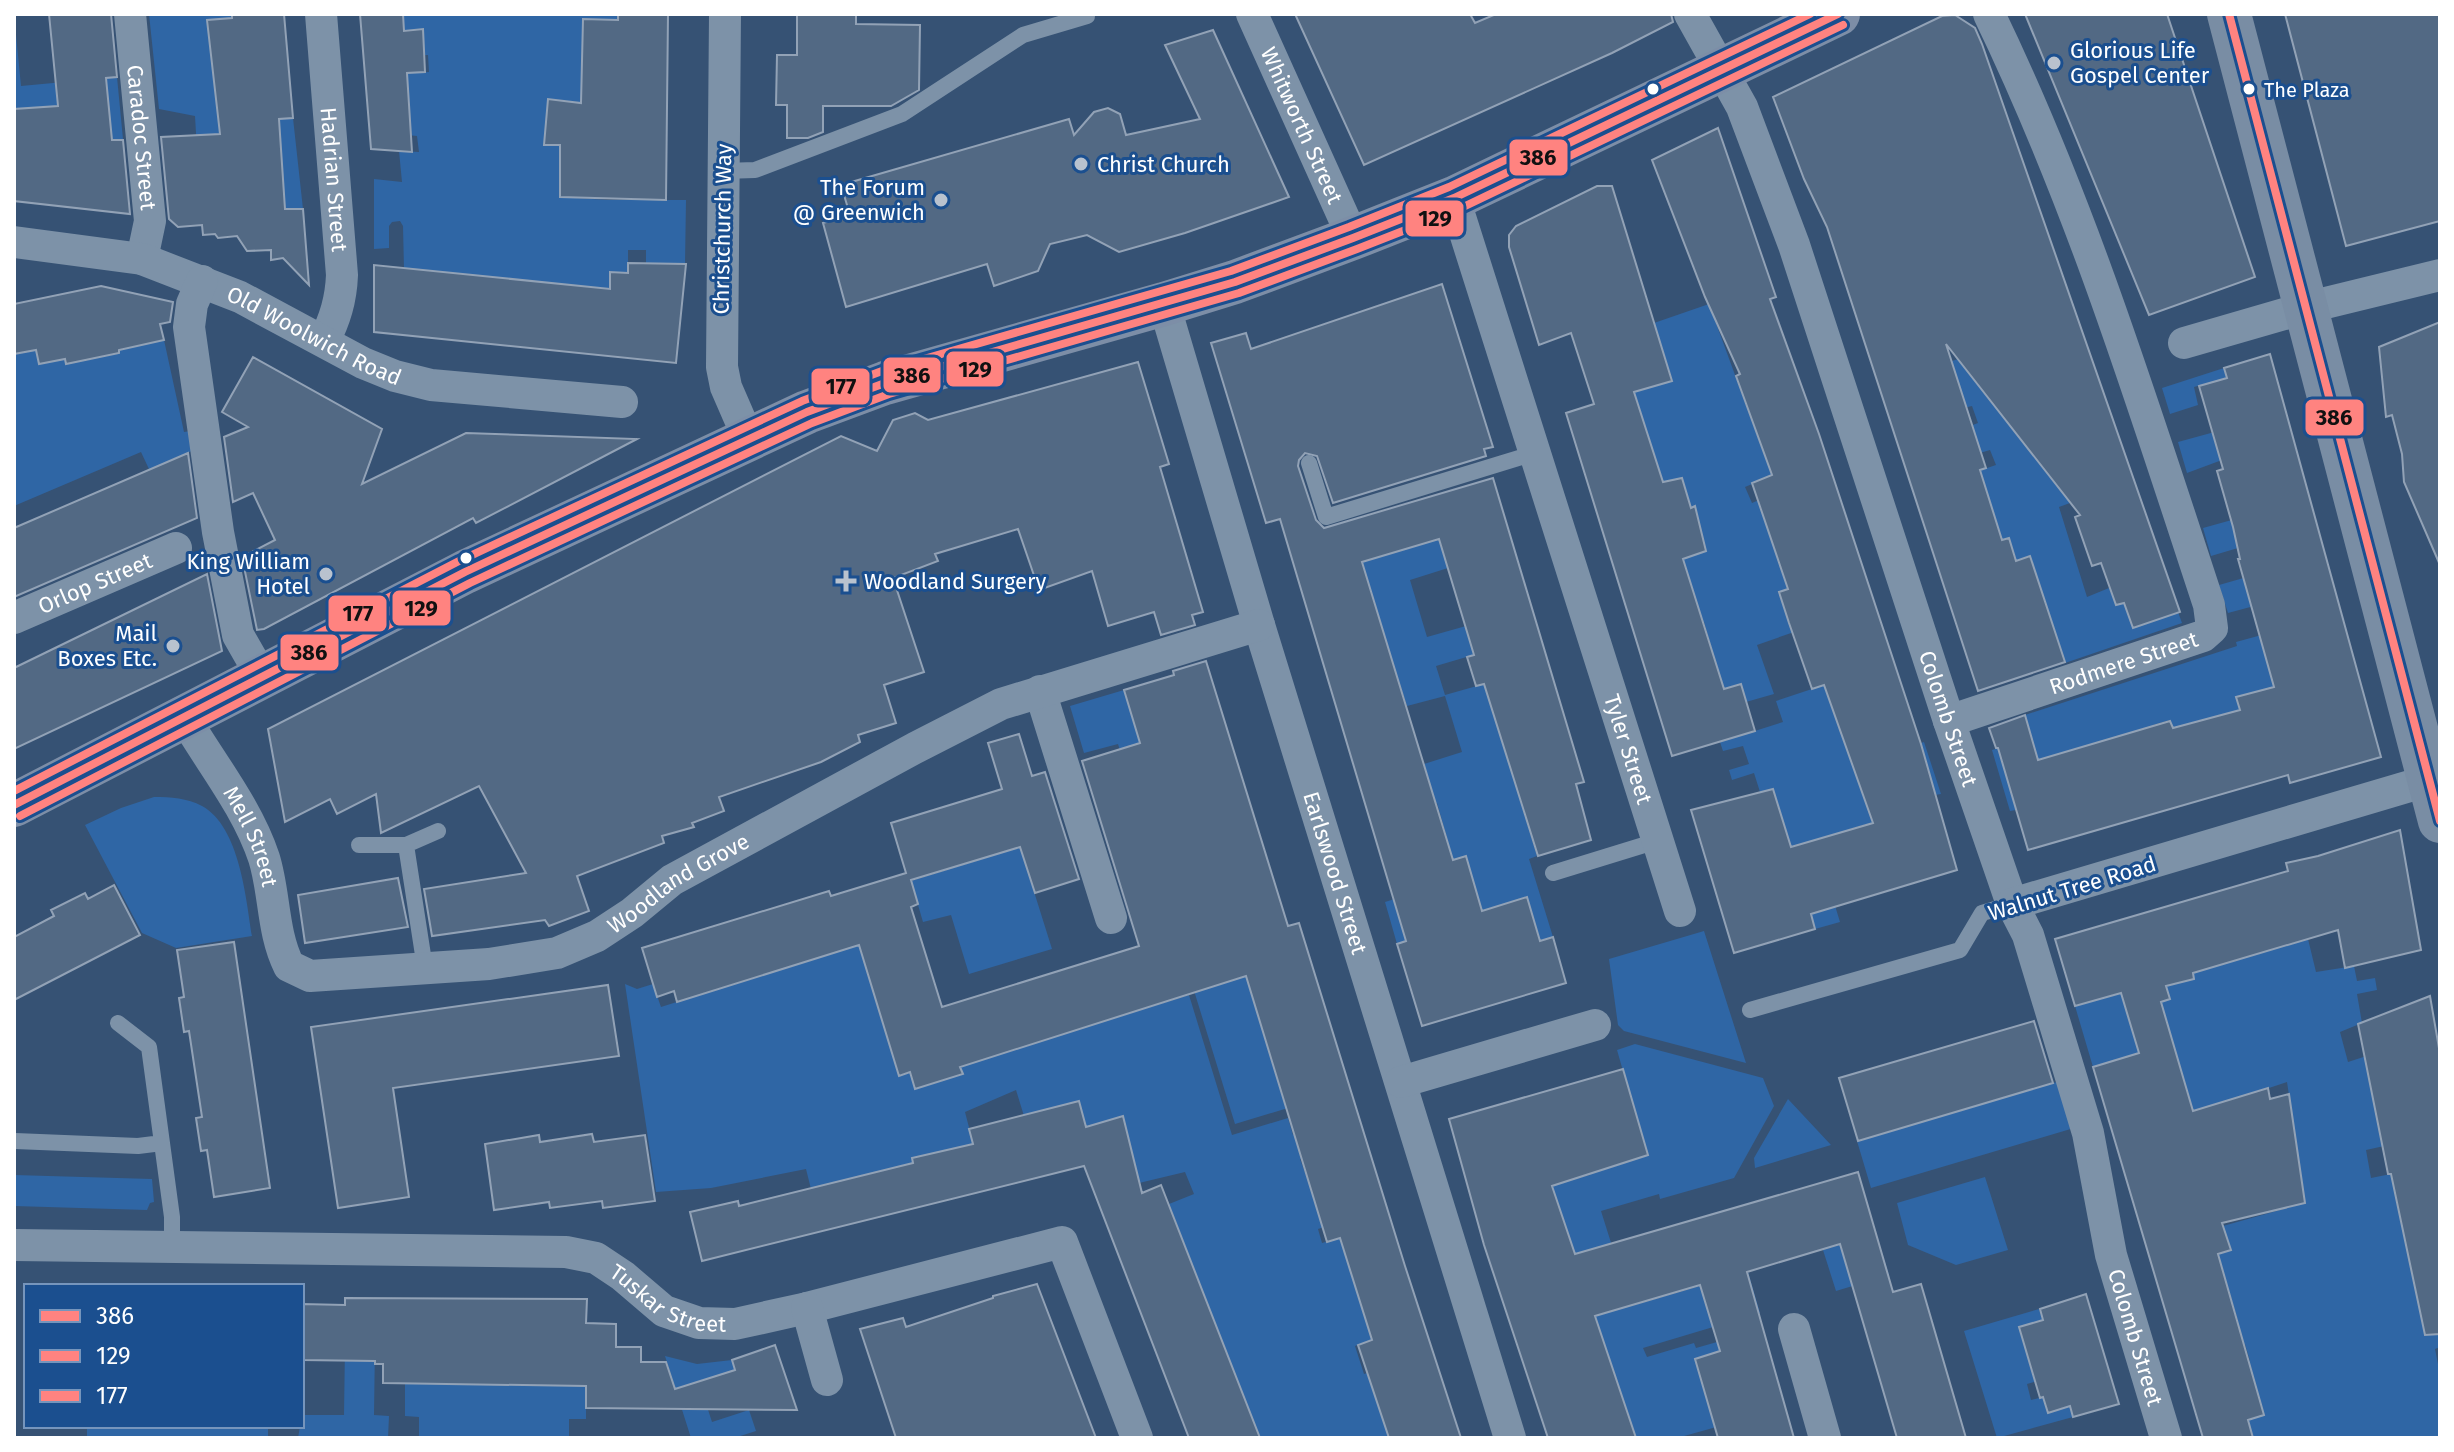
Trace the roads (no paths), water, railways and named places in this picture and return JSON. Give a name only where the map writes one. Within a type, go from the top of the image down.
[{"type":"main road","points":[[14,805],[465,572],[807,412],[885,383],[1235,282],[1353,238],[1454,198],[1838,14]]},
{"type":"street","name":"Caradoc Street","points":[[130,14],[150,221],[142,259]]},
{"type":"street","name":"Hadrian Street","points":[[321,14],[342,275],[341,297],[324,341]]},
{"type":"street","name":"Christchurch Way","points":[[725,14],[722,372],[749,440]]},
{"type":"street","name":"Whitworth Street","points":[[1252,14],[1353,238]]},
{"type":"street","name":"Colomb Street","points":[[1690,14],[1742,107],[1794,245],[1949,721],[2012,904],[2028,935],[2088,1133],[2111,1255],[2166,1438]]},
{"type":"street","name":"Rodmere Street","points":[[1949,721],[2203,636],[2212,628],[2209,605],[2138,358],[2048,144],[1989,14]]},
{"type":"street","points":[[2229,14],[2440,821]]},
{"type":"street","name":"Tyler Street","points":[[1454,198],[1680,911]]},
{"type":"street","name":"Old Woolwich Road","points":[[14,242],[142,259],[202,281],[363,363],[395,376],[431,385],[622,402]]},
{"type":"street","points":[[2184,343],[2305,308],[2440,275]]},
{"type":"street","points":[[202,281],[192,304],[189,327],[218,532],[238,635],[262,677]]},
{"type":"street","name":"Earlswood Street","points":[[1164,304],[1259,625],[1510,1438]]},
{"type":"street","name":"Orlop Street","points":[[14,618],[176,548]]},
{"type":"street","name":"Woodland Grove","points":[[289,966],[310,976],[489,964],[557,953],[597,936],[685,872],[1001,704],[1259,625]]},
{"type":"street","points":[[1040,691],[1111,918]]},
{"type":"street","name":"Mell Street","points":[[184,717],[252,825],[265,861],[280,948],[289,966]]},
{"type":"street","name":"Walnut Tree Road","points":[[2012,904],[2425,767]]},
{"type":"street","points":[[1401,1082],[1595,1025]]},
{"type":"street","name":"Tuskar Street","points":[[14,1245],[566,1252],[596,1258],[664,1311],[699,1323],[735,1324],[1062,1242],[1137,1438]]},
{"type":"street","points":[[807,1308],[827,1380]]},
{"type":"street","points":[[1794,1329],[1825,1438]]},
{"type":"lane","points":[[723,171],[755,170],[902,114],[1023,35],[1087,14]]},
{"type":"lane","points":[[1309,463],[1326,517],[1535,453]]},
{"type":"lane","points":[[359,845],[406,845],[438,831]]},
{"type":"lane","points":[[1553,873],[1657,841]]},
{"type":"lane","points":[[406,845],[425,968]]},
{"type":"lane","name":"Walnut Tree Road","points":[[1750,1010],[1960,950],[1982,913],[2012,904]]},
{"type":"lane","points":[[118,1023],[149,1047],[172,1217],[172,1248]]},
{"type":"lane","points":[[15,1141],[138,1146],[162,1143]]},
{"type":"place","name":"Glorious Life Gospel Center","points":[[2054,63]]},
{"type":"place","name":"The Plaza","points":[[2249,89]]},
{"type":"place","name":"Christ Church","points":[[1081,164]]},
{"type":"place","name":"The Forum @ Greenwich","points":[[941,200]]},
{"type":"place","name":"King William Hotel","points":[[326,574]]},
{"type":"place","name":"Woodland Surgery","points":[[846,581]]},
{"type":"place","name":"Mail Boxes Etc.","points":[[173,646]]}]
